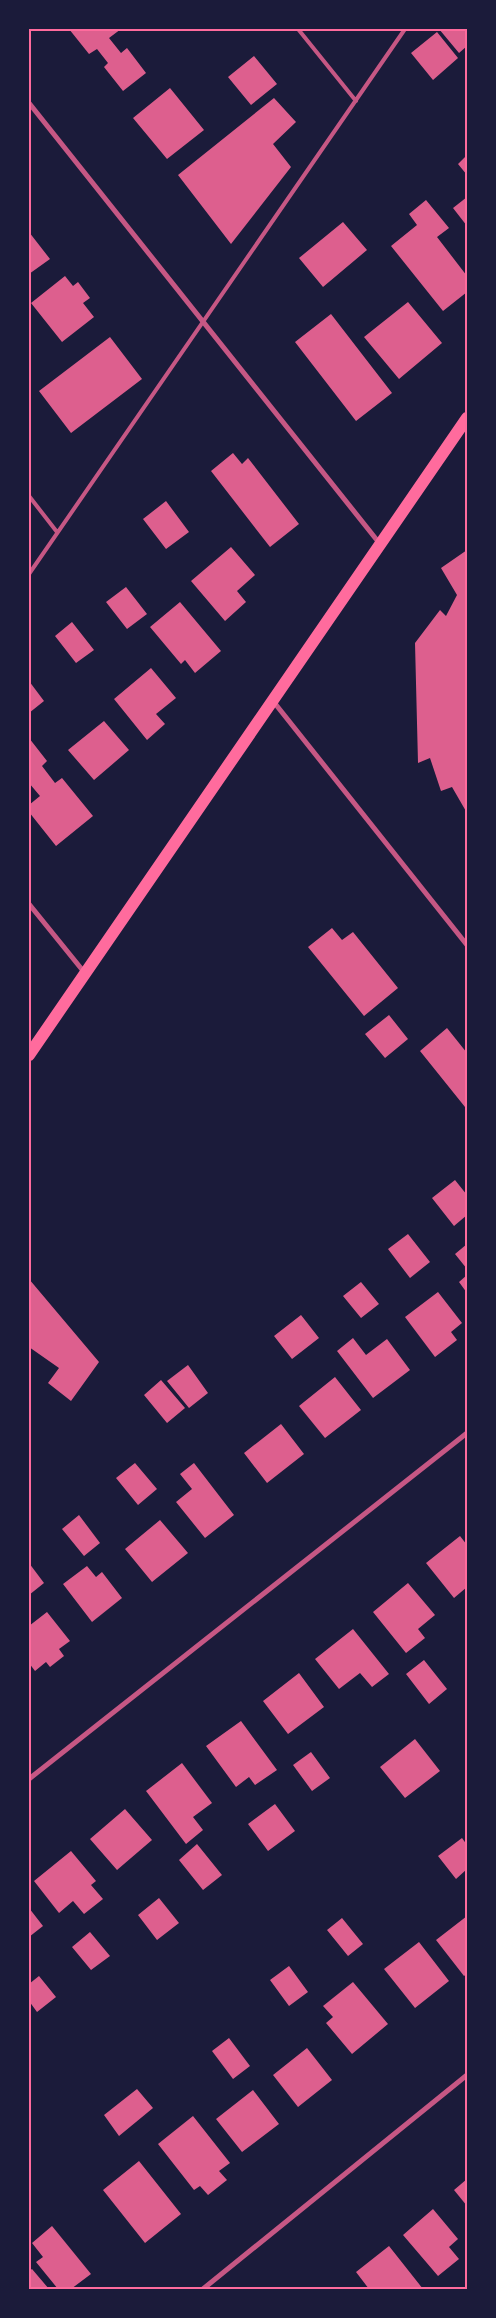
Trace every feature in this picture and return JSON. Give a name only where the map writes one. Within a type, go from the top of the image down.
[{"type":"main road","points":[[29,1055],[467,418]]},
{"type":"street","points":[[29,102],[380,545]]},
{"type":"street","points":[[273,701],[467,945]]},
{"type":"street","points":[[29,904],[84,973]]},
{"type":"street","points":[[29,1779],[467,1433]]},
{"type":"street","points":[[203,2289],[467,2075]]},
{"type":"lane","points":[[298,29],[356,101]]},
{"type":"lane","points":[[29,574],[405,29]]},
{"type":"lane","points":[[29,496],[57,532]]},
{"type":"building","points":[[69,29],[121,29],[109,38],[121,53],[127,48],[146,73],[123,91],[104,67],[108,63],[97,49],[89,54]]},
{"type":"building","points":[[439,29],[467,29],[467,46],[459,53]]},
{"type":"building","points":[[437,32],[458,58],[433,80],[411,53]]},
{"type":"building","points":[[254,56],[277,84],[251,105],[228,77]]},
{"type":"building","points":[[170,88],[204,130],[167,159],[133,118]]},
{"type":"building","points":[[274,98],[296,122],[273,144],[291,167],[231,244],[178,175]]},
{"type":"building","points":[[467,155],[467,175],[458,164]]},
{"type":"building","points":[[467,197],[467,226],[453,208]]},
{"type":"building","points":[[426,200],[449,228],[437,237],[467,276],[467,292],[443,311],[391,246],[417,225],[409,214]]},
{"type":"building","points":[[343,222],[367,250],[323,287],[299,258]]},
{"type":"building","points":[[29,232],[50,259],[29,274]]},
{"type":"building","points":[[65,276],[73,286],[78,282],[90,298],[83,303],[94,317],[62,342],[31,303]]},
{"type":"building","points":[[408,302],[442,343],[399,379],[364,337]]},
{"type":"building","points":[[331,314],[392,393],[356,421],[295,342]]},
{"type":"building","points":[[110,337],[142,379],[71,433],[39,391]]},
{"type":"building","points":[[233,453],[242,464],[248,458],[299,524],[270,547],[211,471]]},
{"type":"building","points":[[166,501],[189,532],[166,549],[143,519]]},
{"type":"building","points":[[231,547],[255,575],[237,591],[246,602],[225,621],[191,581]]},
{"type":"building","points":[[467,550],[467,813],[452,787],[441,791],[430,758],[418,763],[415,643],[440,610],[446,616],[457,595],[441,568]]},
{"type":"building","points":[[126,587],[147,614],[127,629],[106,602]]},
{"type":"building","points":[[180,602],[221,651],[195,673],[185,660],[181,664],[150,627]]},
{"type":"building","points":[[72,622],[94,650],[76,663],[55,636]]},
{"type":"building","points":[[151,668],[176,698],[156,714],[165,724],[147,740],[114,699]]},
{"type":"building","points":[[29,681],[44,701],[29,713]]},
{"type":"building","points":[[104,721],[129,750],[94,780],[68,750]]},
{"type":"building","points":[[29,738],[47,761],[42,766],[55,783],[62,778],[93,816],[56,846],[29,812],[29,805],[40,796],[29,783]]},
{"type":"building","points":[[332,928],[342,940],[353,932],[398,988],[364,1016],[308,947]]},
{"type":"building","points":[[389,1015],[408,1039],[385,1058],[365,1034]]},
{"type":"building","points":[[447,1028],[467,1053],[467,1105],[465,1107],[420,1051]]},
{"type":"building","points":[[455,1180],[467,1195],[467,1215],[454,1226],[432,1198]]},
{"type":"building","points":[[408,1234],[430,1262],[410,1278],[388,1249]]},
{"type":"building","points":[[467,1244],[467,1269],[455,1254]]},
{"type":"building","points":[[467,1275],[467,1293],[459,1282]]},
{"type":"building","points":[[29,1279],[99,1362],[71,1401],[48,1383],[59,1368],[29,1347]]},
{"type":"building","points":[[361,1282],[379,1304],[361,1318],[343,1296]]},
{"type":"building","points":[[438,1292],[462,1323],[451,1332],[457,1340],[435,1357],[405,1317]]},
{"type":"building","points":[[301,1315],[319,1338],[292,1359],[274,1336]]},
{"type":"building","points":[[353,1338],[366,1355],[387,1339],[410,1370],[373,1398],[337,1351]]},
{"type":"building","points":[[188,1365],[208,1393],[189,1408],[167,1381]]},
{"type":"building","points":[[335,1377],[361,1410],[325,1438],[299,1406]]},
{"type":"building","points":[[161,1380],[185,1408],[167,1423],[144,1395]]},
{"type":"building","points":[[281,1424],[304,1454],[267,1483],[244,1453]]},
{"type":"building","points":[[135,1463],[157,1489],[138,1505],[116,1478]]},
{"type":"building","points":[[194,1463],[234,1515],[205,1538],[176,1502],[192,1489],[180,1474]]},
{"type":"building","points":[[79,1515],[100,1543],[84,1556],[62,1529]]},
{"type":"building","points":[[160,1520],[188,1553],[152,1582],[125,1549]]},
{"type":"building","points":[[460,1536],[467,1545],[467,1587],[454,1598],[426,1563]]},
{"type":"building","points":[[29,1563],[44,1583],[29,1595]]},
{"type":"building","points":[[87,1566],[96,1577],[102,1572],[122,1598],[92,1622],[63,1584]]},
{"type":"building","points":[[408,1583],[435,1615],[418,1629],[425,1638],[406,1653],[373,1612]]},
{"type":"building","points":[[47,1612],[70,1641],[59,1649],[64,1656],[50,1667],[46,1662],[35,1671],[29,1663],[29,1626]]},
{"type":"building","points":[[353,1629],[389,1674],[372,1687],[360,1673],[339,1689],[315,1659]]},
{"type":"building","points":[[424,1660],[447,1689],[429,1704],[406,1674]]},
{"type":"building","points":[[299,1673],[324,1707],[288,1734],[263,1701]]},
{"type":"building","points":[[241,1721],[277,1770],[255,1785],[249,1777],[236,1787],[206,1746]]},
{"type":"building","points":[[415,1739],[440,1771],[405,1798],[380,1767]]},
{"type":"building","points":[[311,1752],[330,1778],[312,1791],[293,1765]]},
{"type":"building","points":[[182,1763],[212,1803],[193,1817],[203,1830],[186,1844],[146,1791]]},
{"type":"building","points":[[275,1804],[295,1831],[268,1851],[248,1824]]},
{"type":"building","points":[[125,1809],[152,1840],[117,1870],[90,1839]]},
{"type":"building","points":[[462,1838],[467,1845],[467,1869],[456,1879],[438,1856]]},
{"type":"building","points":[[197,1844],[222,1875],[203,1890],[179,1860]]},
{"type":"building","points":[[71,1851],[96,1881],[91,1885],[103,1899],[84,1914],[73,1901],[59,1913],[34,1881]]},
{"type":"building","points":[[159,1898],[179,1923],[157,1940],[138,1915]]},
{"type":"building","points":[[29,1908],[43,1926],[29,1937]]},
{"type":"building","points":[[467,1916],[467,1974],[464,1976],[436,1940]]},
{"type":"building","points":[[342,1918],[363,1944],[348,1956],[327,1930]]},
{"type":"building","points":[[90,1932],[110,1956],[91,1970],[72,1947]]},
{"type":"building","points":[[419,1942],[449,1981],[415,2008],[384,1969]]},
{"type":"building","points":[[289,1966],[308,1992],[289,2006],[270,1980]]},
{"type":"building","points":[[39,1976],[56,1997],[37,2012],[29,2001],[29,1984]]},
{"type":"building","points":[[353,1982],[388,2024],[352,2054],[326,2023],[333,2017],[323,2006]]},
{"type":"building","points":[[229,2038],[250,2066],[233,2079],[212,2051]]},
{"type":"building","points":[[307,2048],[332,2080],[298,2107],[273,2075]]},
{"type":"building","points":[[137,2089],[153,2108],[119,2136],[104,2115]]},
{"type":"building","points":[[253,2090],[279,2124],[242,2152],[216,2119]]},
{"type":"building","points":[[193,2116],[230,2163],[219,2171],[227,2180],[208,2195],[200,2186],[194,2190],[158,2144]]},
{"type":"building","points":[[139,2161],[181,2214],[145,2243],[103,2190]]},
{"type":"building","points":[[467,2179],[467,2206],[454,2190]]},
{"type":"building","points":[[433,2209],[458,2239],[449,2247],[459,2259],[438,2276],[403,2235]]},
{"type":"building","points":[[52,2226],[91,2274],[71,2289],[58,2289],[36,2262],[43,2257],[32,2243]]},
{"type":"building","points":[[389,2246],[423,2289],[369,2289],[356,2272]]},
{"type":"building","points":[[32,2269],[49,2289],[29,2289],[29,2271]]}]
